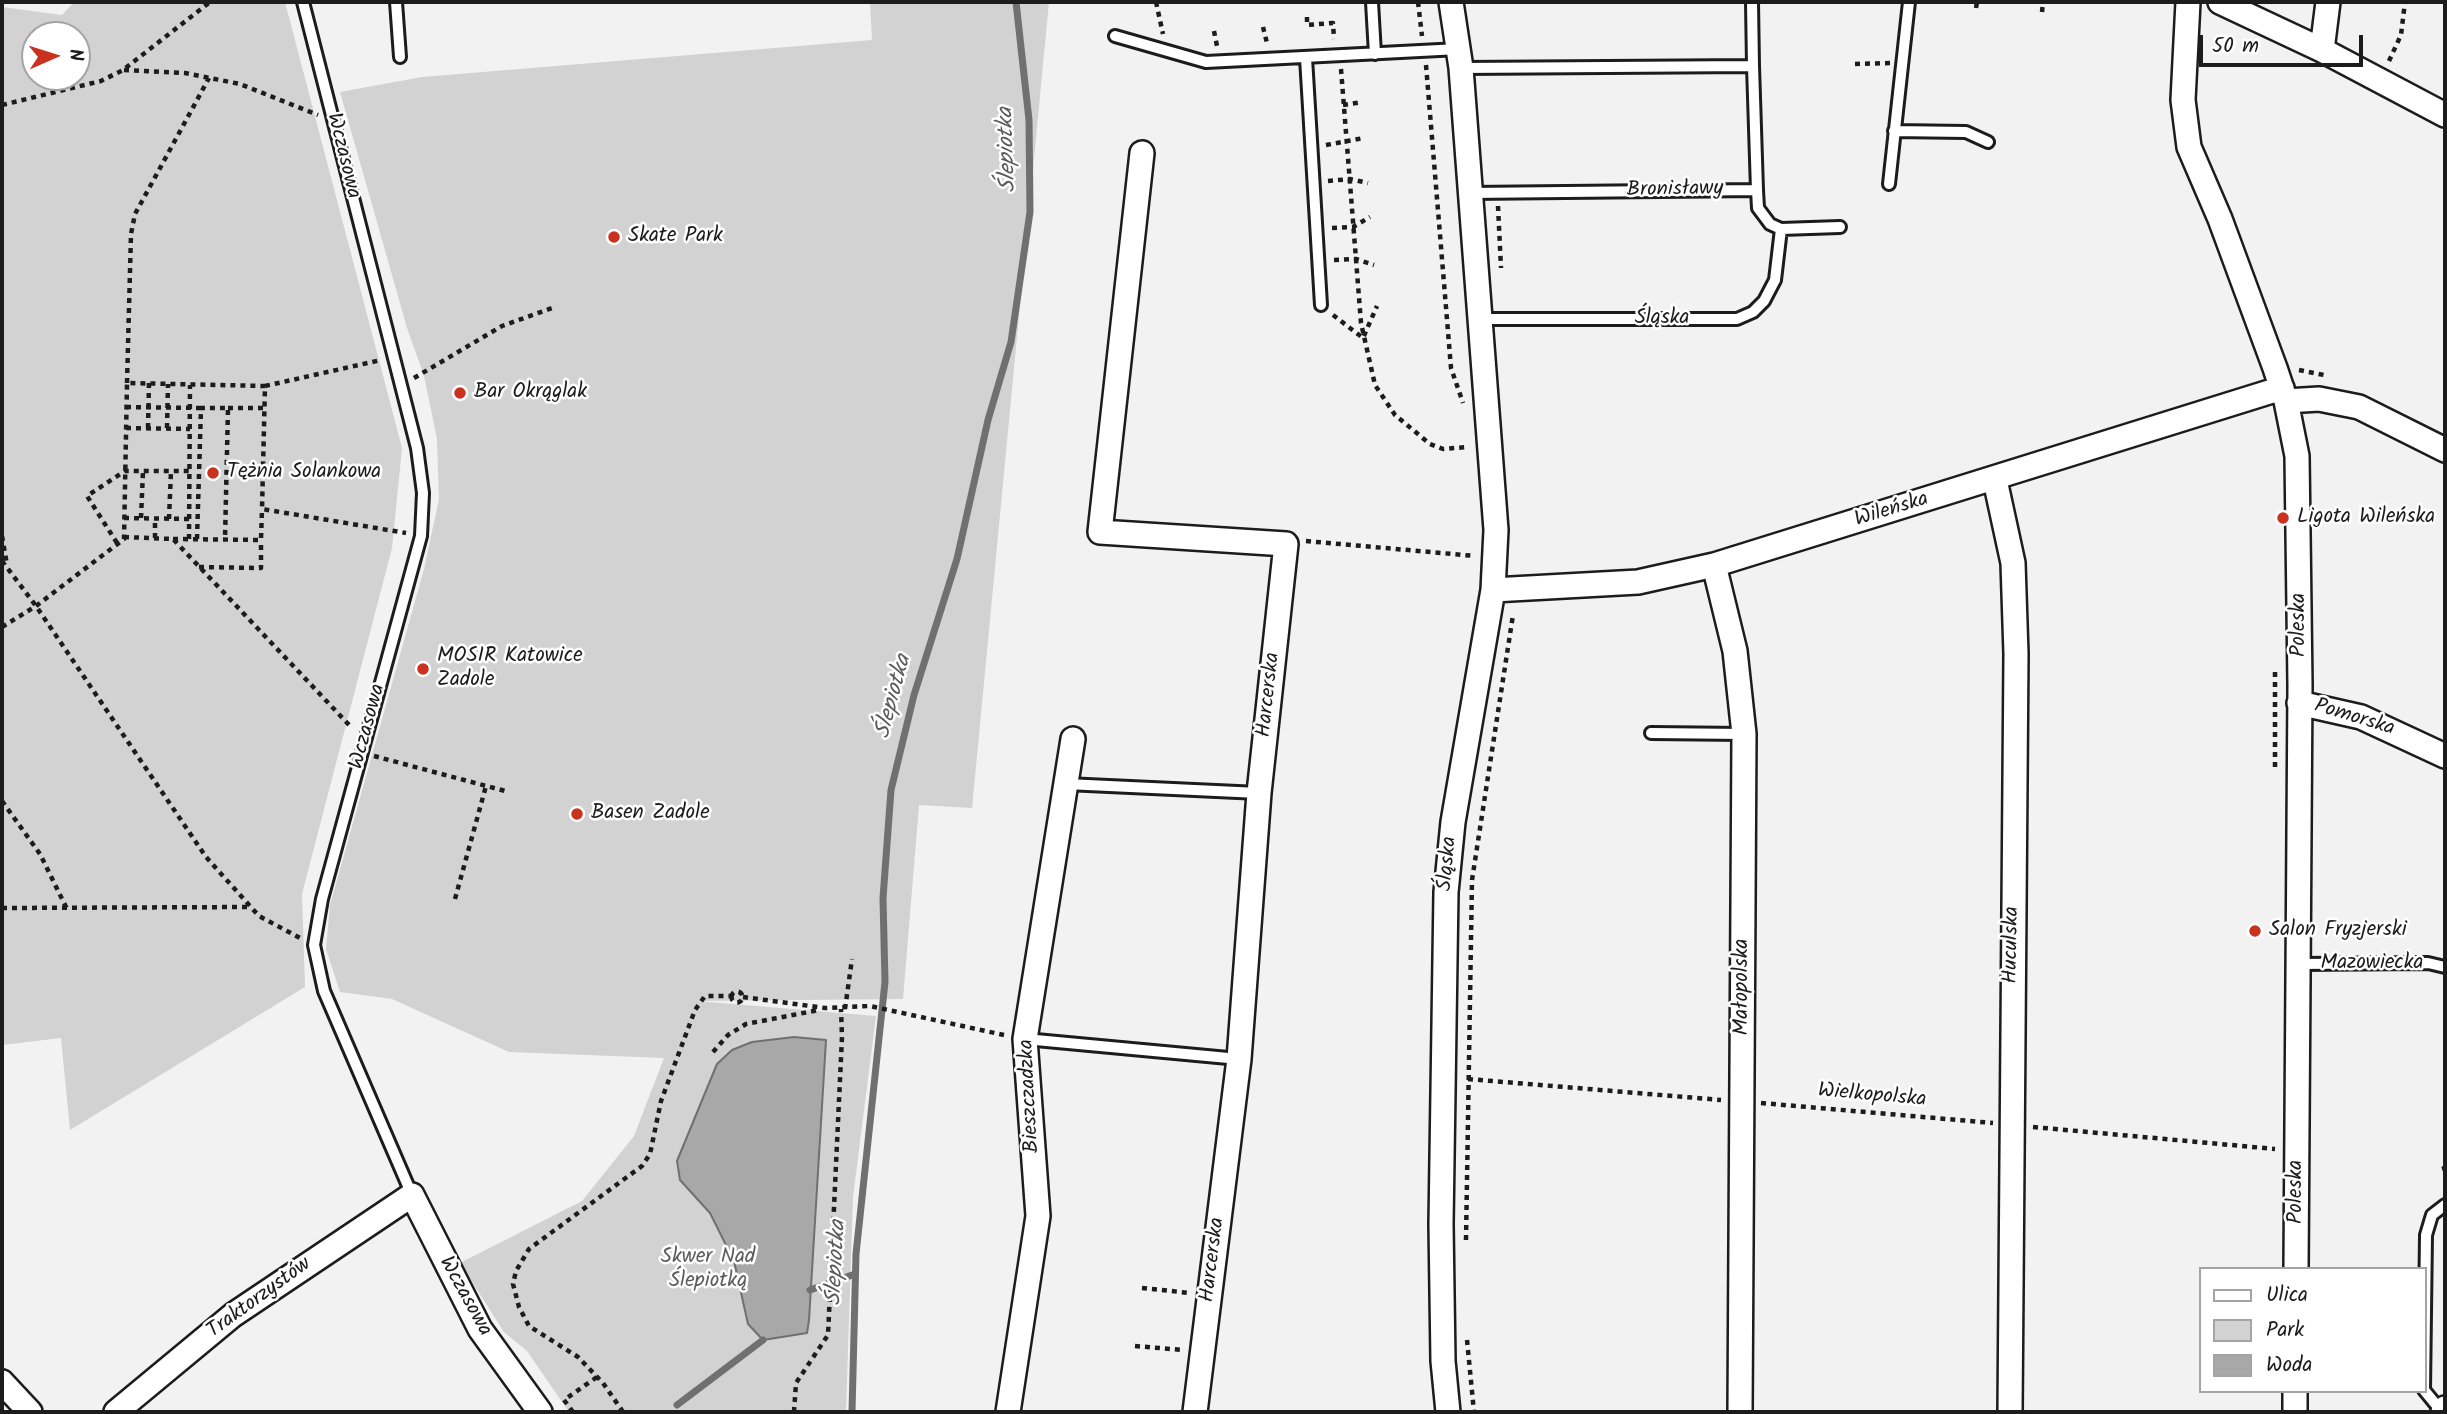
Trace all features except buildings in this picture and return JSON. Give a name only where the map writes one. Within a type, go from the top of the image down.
[{"type":"street","name":"Śląska","points":[[1448,1412],[1443,1361],[1442,1279],[1446,892],[1453,822],[1504,591],[1496,530],[1460,59],[1451,2]]},
{"type":"street","name":"Poleska","points":[[2188,2],[2183,100],[2189,147],[2220,219],[2284,394],[2297,456],[2299,703],[2296,1267]]},
{"type":"street","points":[[2322,50],[2328,2]]},
{"type":"street","points":[[2229,3],[2445,115]]},
{"type":"street","points":[[1142,152],[1100,532],[1286,544]]},
{"type":"street","name":"Wileńska","points":[[1504,591],[1638,582],[1714,565],[2284,394],[2359,407],[2445,450]]},
{"type":"street","name":"Huculska","points":[[1995,480],[2013,563],[2016,654],[2010,1412]]},
{"type":"street","name":"Harcerska","points":[[1195,1412],[1239,1059],[1259,793],[1286,544]]},
{"type":"street","name":"Małopolska","points":[[1714,565],[1735,651],[1744,734],[1755,1102],[1740,1412]]},
{"type":"street","name":"Pomorska","points":[[2299,703],[2361,717],[2445,756]]},
{"type":"street","name":"Bieszczadzka","points":[[1008,1412],[1038,1216],[1025,1039],[1073,739]]},
{"type":"street","name":"Traktorzystów","points":[[116,1412],[233,1315],[412,1195]]},
{"type":"street","name":"Wczasowa","points":[[412,1195],[480,1329],[540,1412]]},
{"type":"street","points":[[2,1382],[30,1412]]},
{"type":"street","points":[[2295,1393],[2295,1412]]},
{"type":"lane","name":"Wczasowa","points":[[303,2],[417,448],[422,482],[421,536],[322,899],[314,945],[324,991],[412,1195]]},
{"type":"lane","points":[[396,2],[400,57]]},
{"type":"lane","points":[[1372,2],[1375,54]]},
{"type":"lane","points":[[1752,2],[1758,208],[1770,224],[1781,229],[1840,227]]},
{"type":"lane","points":[[1889,184],[1909,2]]},
{"type":"lane","points":[[1115,36],[1206,62],[1424,51],[1460,59],[1753,66]]},
{"type":"lane","points":[[1306,58],[1321,305]]},
{"type":"lane","points":[[1894,131],[1966,132],[1988,142]]},
{"type":"lane","name":"Bronisławy","points":[[1470,193],[1757,190]]},
{"type":"lane","name":"Śląska","points":[[1479,319],[1737,319],[1753,312],[1764,301],[1775,280],[1781,229]]},
{"type":"lane","points":[[1651,733],[1744,734]]},
{"type":"lane","points":[[1066,784],[1259,793]]},
{"type":"lane","name":"Mazowiecka","points":[[2298,964],[2428,963],[2445,967]]},
{"type":"lane","points":[[1025,1039],[1239,1059]]},
{"type":"lane","points":[[2426,1267],[2426,1235],[2432,1215],[2445,1205]]},
{"type":"lane","points":[[2426,1392],[2443,1411]]},
{"type":"path","points":[[2,105],[101,81],[123,70],[209,2]]},
{"type":"path","points":[[1156,2],[1160,30],[1165,37]]},
{"type":"path","points":[[1418,2],[1451,368],[1467,415]]},
{"type":"path","points":[[2042,12],[2043,2]]},
{"type":"path","points":[[2380,80],[2401,34],[2405,2]]},
{"type":"path","points":[[1307,18],[1307,25],[1333,23],[1334,39]]},
{"type":"path","points":[[1263,27],[1268,44]]},
{"type":"path","points":[[1214,31],[1217,46]]},
{"type":"path","points":[[1321,40],[1338,39],[1363,338],[1375,385],[1395,415],[1430,444],[1443,449],[1473,447],[1472,437]]},
{"type":"path","points":[[1255,44],[1281,43]]},
{"type":"path","points":[[1208,46],[1229,46]]},
{"type":"path","points":[[1856,64],[1901,63]]},
{"type":"path","points":[[123,70],[186,73],[240,84],[334,121]]},
{"type":"path","points":[[2,627],[36,606],[124,537],[131,234],[135,214],[209,78]]},
{"type":"path","points":[[1343,105],[1362,103]]},
{"type":"path","points":[[1346,143],[1364,138]]},
{"type":"path","points":[[1350,179],[1368,183]]},
{"type":"path","points":[[1317,229],[1353,226],[1370,217]]},
{"type":"path","points":[[1319,261],[1356,258],[1374,265]]},
{"type":"path","points":[[1321,305],[1363,338]]},
{"type":"path","points":[[1363,338],[1377,306]]},
{"type":"path","points":[[401,386],[502,327],[552,307]]},
{"type":"path","points":[[127,383],[265,386],[392,358]]},
{"type":"path","points":[[148,428],[149,383]]},
{"type":"path","points":[[167,428],[168,384]]},
{"type":"path","points":[[188,539],[190,385]]},
{"type":"path","points":[[198,567],[261,568],[265,386]]},
{"type":"path","points":[[126,407],[264,408]]},
{"type":"path","points":[[197,539],[201,408]]},
{"type":"path","points":[[225,539],[228,408]]},
{"type":"path","points":[[126,428],[190,429]]},
{"type":"path","points":[[117,544],[87,496],[125,471],[189,471]]},
{"type":"path","points":[[141,518],[143,471]]},
{"type":"path","points":[[169,519],[171,471]]},
{"type":"path","points":[[262,509],[421,536]]},
{"type":"path","points":[[124,518],[189,519]]},
{"type":"path","points":[[155,518],[155,538]]},
{"type":"path","points":[[2,536],[7,566]]},
{"type":"path","points":[[124,537],[261,540]]},
{"type":"path","points":[[173,539],[364,747],[509,792]]},
{"type":"path","points":[[1286,544],[1290,539],[1476,556],[1478,543]]},
{"type":"path","points":[[2,561],[36,606],[206,857],[260,916],[314,945]]},
{"type":"path","points":[[1466,1244],[1472,880],[1514,614],[1504,591]]},
{"type":"path","points":[[455,899],[486,786]]},
{"type":"path","points":[[2,801],[40,854],[67,909]]},
{"type":"path","points":[[2,908],[250,907]]},
{"type":"path","points":[[794,1412],[796,1383],[810,1357],[827,1338],[843,1009],[852,959]]},
{"type":"path","points":[[623,1412],[578,1357],[529,1326],[519,1307],[513,1284],[516,1271],[529,1249],[642,1166],[650,1154],[661,1101],[695,1010],[705,996],[732,996],[737,1003],[743,997],[825,1008],[870,1006],[1025,1039]]},
{"type":"path","points":[[713,1052],[728,1035],[746,1024],[825,1008]]},
{"type":"path","name":"Wielkopolska","points":[[1443,1077],[2297,1151]]},
{"type":"path","points":[[1142,1288],[1210,1295]]},
{"type":"path","points":[[1467,1339],[1474,1412]]},
{"type":"path","points":[[1135,1346],[1202,1352]]},
{"type":"path","points":[[573,1412],[564,1400],[597,1377]]},
{"type":"green space","points":[[74,2],[285,2],[402,448],[392,548],[302,894],[305,987],[70,1130],[61,1038],[2,1045],[2,7],[62,15]]},
{"type":"green space","name":"Skwer Nad Ślepiotką","points":[[870,2],[1049,2],[972,808],[919,805],[903,999],[697,1001],[876,1016],[853,1197],[846,1412],[569,1412],[527,1351],[504,1332],[460,1263],[582,1201],[634,1136],[664,1058],[509,1052],[392,999],[340,992],[326,949],[330,905],[424,569],[439,499],[437,439],[424,376],[407,328],[340,92],[422,77],[872,40]]},
{"type":"water","points":[[794,1037],[826,1040],[809,1320],[807,1333],[763,1340],[748,1324],[734,1261],[710,1213],[680,1180],[677,1161],[717,1064],[732,1050],[752,1042]]},
{"type":"waterway","name":"Ślepiotka","points":[[852,1412],[856,1254],[885,982],[883,898],[891,790],[914,695],[957,559],[988,420],[1011,342],[1030,212],[1029,120],[1016,2]]},
{"type":"waterway","points":[[810,1290],[855,1274]]},
{"type":"waterway","points":[[677,1405],[763,1340]]},
{"type":"place","name":"Skate Park","points":[[614,237]]},
{"type":"place","name":"Bar Okrąglak","points":[[460,393]]},
{"type":"place","name":"Tężnia Solankowa","points":[[213,473]]},
{"type":"place","name":"Ligota Wileńska","points":[[2283,518]]},
{"type":"place","name":"MOSIR Katowice Zadole","points":[[423,669]]},
{"type":"place","name":"Basen Zadole","points":[[577,814]]},
{"type":"place","name":"Salon Fryzjerski","points":[[2255,931]]}]
